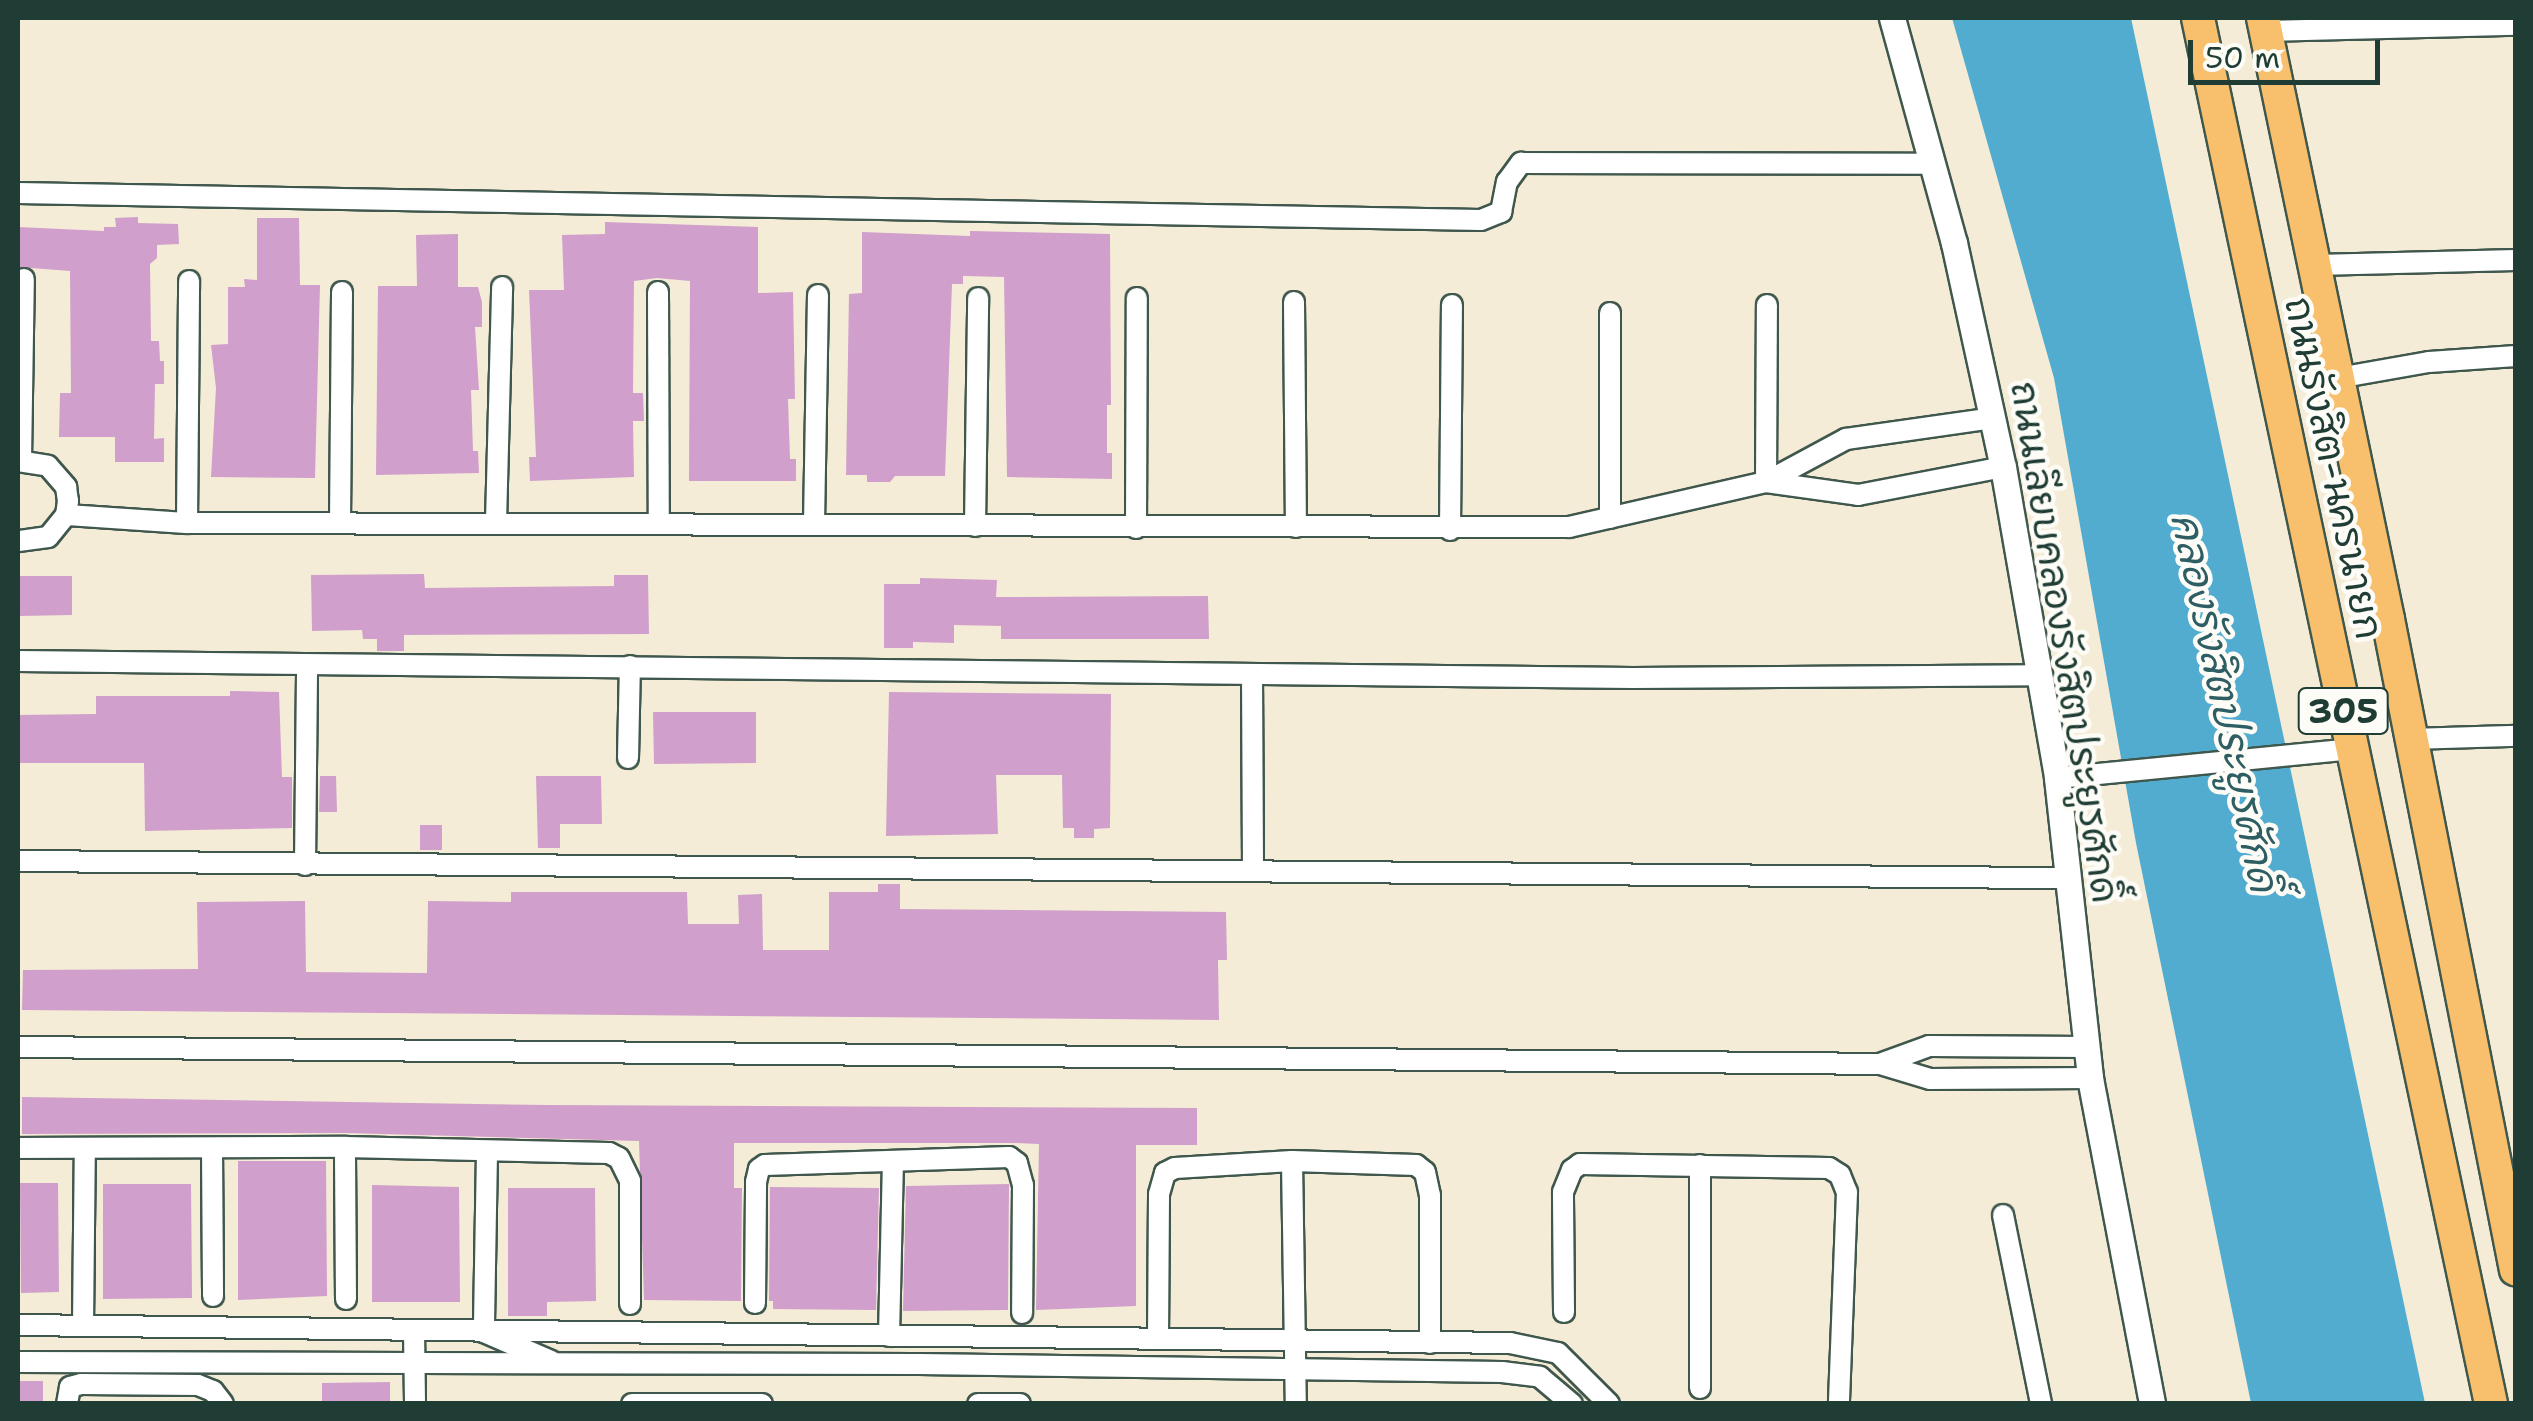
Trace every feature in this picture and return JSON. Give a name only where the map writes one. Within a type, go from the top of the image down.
[{"type":"main road","name":"ถนนรังสิต-นครนายก","points":[[2198,18],[2491,1404]]},
{"type":"main road","name":"ถนนรังสิต-นครนายก","points":[[2264,24],[2412,738],[2516,1270]]},
{"type":"street","name":"ถนนเลียบคลองรังสิตประยูรศักดิ์","points":[[1892,18],[1932,164],[2003,467],[2057,778],[2090,1078],[2152,1404]]},
{"type":"street","points":[[2264,24],[2516,25]]},
{"type":"street","points":[[18,193],[1482,220],[1501,212],[1507,182],[1521,164],[1932,164]]},
{"type":"street","points":[[2316,264],[2516,260]]},
{"type":"street","points":[[18,541],[48,537],[66,515],[66,487],[59,475],[48,466],[20,461],[24,279]]},
{"type":"street","points":[[187,523],[189,281]]},
{"type":"street","points":[[496,522],[502,287]]},
{"type":"street","points":[[340,523],[342,292]]},
{"type":"street","points":[[658,292],[660,524]]},
{"type":"street","points":[[814,524],[818,295]]},
{"type":"street","points":[[975,526],[978,298]]},
{"type":"street","points":[[1136,528],[1138,298]]},
{"type":"street","points":[[1294,302],[1296,528]]},
{"type":"street","points":[[1450,530],[1452,305]]},
{"type":"street","points":[[1766,482],[1767,305]]},
{"type":"street","points":[[1610,313],[1610,518]]},
{"type":"street","points":[[2338,378],[2429,362],[2516,356]]},
{"type":"street","points":[[66,515],[187,523],[1450,530],[1569,527],[1766,482],[1846,439],[1993,418]]},
{"type":"street","points":[[1766,482],[1858,495],[2003,467]]},
{"type":"street","points":[[18,661],[1252,674],[2039,676]]},
{"type":"street","points":[[305,864],[307,665]]},
{"type":"street","points":[[628,758],[630,666]]},
{"type":"street","points":[[1252,674],[1253,871]]},
{"type":"street","points":[[2412,738],[2516,736]]},
{"type":"street","points":[[2057,778],[2351,749]]},
{"type":"street","points":[[18,860],[2068,878]]},
{"type":"street","points":[[18,1046],[1880,1064],[1930,1079],[2090,1078]]},
{"type":"street","points":[[1880,1064],[1929,1046],[2087,1047]]},
{"type":"street","points":[[344,1147],[346,1300]]},
{"type":"street","points":[[18,1148],[344,1147],[608,1153],[619,1158],[630,1181],[630,1304]]},
{"type":"street","points":[[82,1325],[85,1148]]},
{"type":"street","points":[[212,1148],[213,1296]]},
{"type":"street","points":[[484,1332],[487,1152]]},
{"type":"street","points":[[756,1303],[759,1169],[1008,1158],[1017,1163],[1023,1186],[1022,1314]]},
{"type":"street","points":[[889,1336],[892,1161]]},
{"type":"street","points":[[1158,1339],[1159,1194],[1165,1173],[1175,1168],[1292,1161],[1416,1165],[1425,1172],[1430,1196],[1430,1343]]},
{"type":"street","points":[[1292,1161],[1296,1404]]},
{"type":"street","points":[[1564,1312],[1563,1192],[1572,1170],[1580,1164],[1812,1164],[1840,1176],[1847,1192],[1839,1404]]},
{"type":"street","points":[[1700,1165],[1700,1388]]},
{"type":"street","points":[[2002,1216],[2041,1404]]},
{"type":"street","points":[[18,1325],[1294,1340],[1549,1348],[1609,1404]]},
{"type":"street","points":[[414,1331],[416,1404]]},
{"type":"street","points":[[484,1332],[558,1364]]},
{"type":"street","points":[[18,1362],[1524,1373],[1554,1386],[1572,1404]]},
{"type":"street","points":[[67,1404],[70,1387],[82,1384],[198,1385],[213,1391],[224,1404]]},
{"type":"street","points":[[632,1404],[762,1404]]},
{"type":"street","points":[[978,1404],[1020,1404]]},
{"type":"water","name":"คลองรังสิตประยูรศักดิ์","points":[[1952,18],[2131,18],[2425,1403],[2251,1403],[2136,843],[2054,378]]},
{"type":"building","points":[[138,217],[138,223],[178,224],[179,244],[157,245],[157,258],[150,264],[151,341],[159,341],[160,361],[164,361],[164,384],[155,384],[154,439],[164,438],[164,462],[115,462],[115,437],[59,437],[60,393],[71,393],[70,271],[18,267],[18,227],[104,231],[104,227],[116,227],[115,218]]},
{"type":"building","points":[[257,218],[299,218],[300,285],[320,285],[315,478],[211,477],[216,388],[211,345],[228,344],[228,287],[245,287],[244,279],[257,280]]},
{"type":"building","points":[[605,222],[758,227],[758,293],[793,292],[795,399],[788,399],[790,459],[796,459],[796,481],[689,481],[690,281],[657,278],[634,281],[633,393],[643,393],[644,421],[633,421],[634,477],[530,481],[529,457],[536,457],[529,290],[564,290],[562,235],[605,234]]},
{"type":"building","points":[[970,231],[1110,234],[1111,405],[1107,405],[1107,453],[1112,453],[1112,479],[1007,477],[1004,277],[963,276],[963,284],[952,284],[945,476],[895,476],[890,482],[867,482],[867,475],[846,475],[849,294],[862,293],[862,232],[970,236]]},
{"type":"building","points":[[458,234],[458,287],[478,287],[482,302],[482,327],[475,327],[479,390],[471,390],[473,451],[478,451],[479,473],[376,475],[378,286],[417,286],[416,235]]},
{"type":"building","points":[[424,574],[425,588],[614,586],[614,575],[648,575],[649,634],[404,635],[404,651],[377,651],[377,639],[363,639],[362,630],[312,631],[311,575]]},
{"type":"building","points":[[18,576],[72,576],[72,615],[18,616]]},
{"type":"building","points":[[920,578],[997,580],[996,597],[1208,596],[1209,639],[1001,639],[1001,626],[954,625],[954,643],[913,642],[913,648],[884,648],[884,584],[920,584]]},
{"type":"building","points":[[230,691],[279,692],[282,777],[292,777],[292,828],[145,831],[144,763],[18,763],[18,715],[96,714],[96,696],[230,696]]},
{"type":"building","points":[[889,692],[1111,694],[1110,828],[1094,829],[1094,838],[1074,838],[1074,828],[1063,828],[1062,775],[996,775],[998,834],[886,836]]},
{"type":"building","points":[[653,712],[756,712],[756,763],[654,764]]},
{"type":"building","points":[[320,776],[336,776],[337,812],[319,812]]},
{"type":"building","points":[[536,776],[601,776],[602,824],[560,824],[560,848],[538,848]]},
{"type":"building","points":[[420,825],[442,825],[442,850],[420,850]]},
{"type":"building","points":[[878,884],[900,884],[900,909],[1226,912],[1227,960],[1218,960],[1219,1020],[22,1010],[23,970],[198,969],[197,902],[305,901],[306,972],[427,973],[428,901],[511,902],[511,892],[687,892],[688,924],[739,924],[738,895],[762,894],[763,950],[829,950],[829,892],[878,892]]},
{"type":"building","points":[[22,1097],[547,1105],[1197,1108],[1197,1145],[1136,1145],[1136,1306],[1036,1310],[1039,1144],[1014,1143],[734,1143],[734,1188],[742,1188],[741,1301],[644,1300],[639,1141],[345,1133],[22,1134]]},
{"type":"building","points":[[238,1161],[326,1161],[327,1296],[238,1300]]},
{"type":"building","points":[[20,1183],[58,1183],[59,1292],[21,1293]]},
{"type":"building","points":[[103,1184],[191,1184],[192,1298],[103,1299]]},
{"type":"building","points":[[1009,1184],[1008,1310],[903,1311],[906,1186]]},
{"type":"building","points":[[372,1185],[459,1187],[460,1302],[372,1302]]},
{"type":"building","points":[[770,1187],[879,1188],[876,1310],[773,1309],[773,1301],[769,1301]]},
{"type":"building","points":[[508,1188],[595,1188],[596,1301],[547,1302],[547,1316],[508,1316]]},
{"type":"building","points":[[18,1381],[43,1381],[43,1404],[18,1404]]},
{"type":"building","points":[[390,1382],[390,1404],[322,1404],[322,1383]]}]
